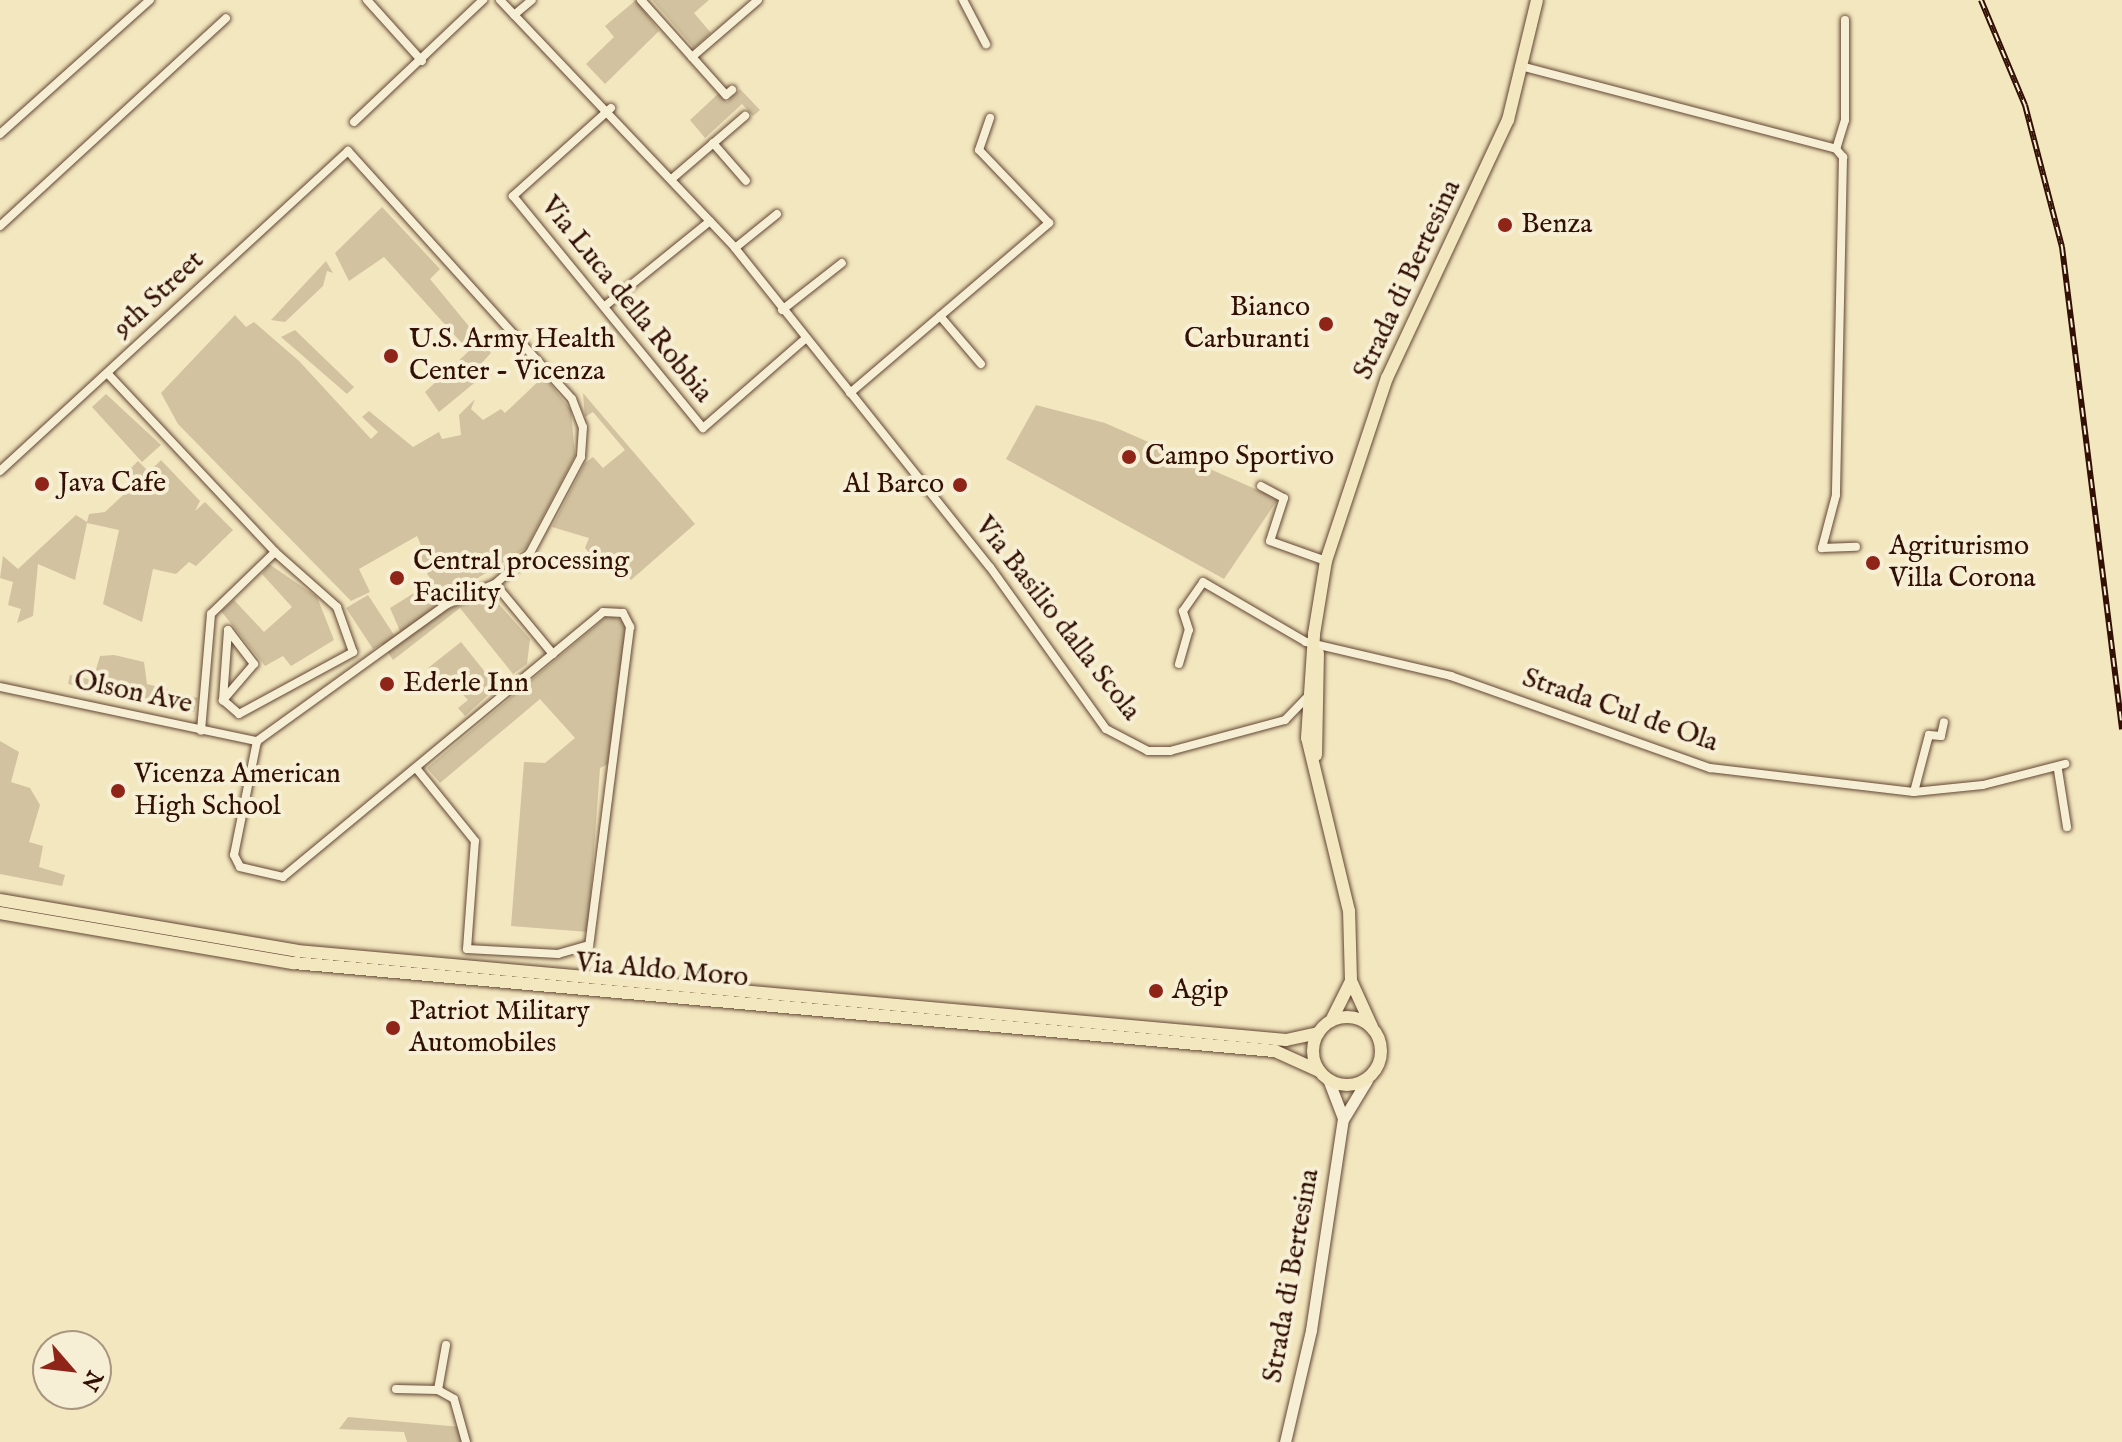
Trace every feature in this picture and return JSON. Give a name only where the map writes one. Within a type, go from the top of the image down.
[{"type":"main road","name":"Strada di Bertesina","points":[[1316,770],[1316,645],[1326,561],[1403,334],[1508,120],[1524,67],[1537,0]]},
{"type":"main road","name":"Strada di Bertesina","points":[[1316,645],[1302,713],[1349,911],[1351,981],[1382,1051],[1367,1080]]},
{"type":"main road","name":"Via Aldo Moro","points":[[0,900],[297,951],[1286,1040],[1318,1033]]},
{"type":"main road","name":"Via Aldo Moro","points":[[0,913],[294,963],[1260,1050],[1294,1056],[1323,1075]]},
{"type":"main road","name":"Strada di Bertesina","points":[[1323,1075],[1318,1033],[1331,1021],[1351,981]]},
{"type":"main road","points":[[1331,1021],[1352,1017],[1372,1027]]},
{"type":"main road","points":[[1323,1075],[1343,1085],[1367,1080]]},
{"type":"street","points":[[0,134],[150,0]]},
{"type":"street","points":[[367,0],[422,61]]},
{"type":"street","points":[[354,122],[422,61],[483,0]]},
{"type":"street","name":"Via Basilio dalla Scola","points":[[500,0],[611,108],[735,248],[850,393],[1106,729],[1126,744],[1170,751],[1302,713]]},
{"type":"street","points":[[514,15],[532,0]]},
{"type":"street","points":[[641,0],[726,95],[732,90]]},
{"type":"street","points":[[692,57],[758,0]]},
{"type":"street","points":[[963,0],[986,44]]},
{"type":"street","points":[[0,226],[226,18]]},
{"type":"street","points":[[1836,149],[1845,120],[1845,20]]},
{"type":"street","points":[[1524,67],[1836,149],[1843,157],[1836,495],[1822,548],[1856,547]]},
{"type":"street","name":"Via Luca della Robbia","points":[[611,108],[513,196],[703,428],[805,339]]},
{"type":"street","points":[[674,177],[745,116]]},
{"type":"street","points":[[850,393],[1049,223],[979,150],[990,118]]},
{"type":"street","points":[[713,143],[746,181]]},
{"type":"street","name":"9th Street","points":[[0,471],[348,151],[572,399],[583,427],[581,457],[530,553],[495,584]]},
{"type":"street","points":[[735,248],[777,214]]},
{"type":"street","points":[[605,306],[710,221]]},
{"type":"street","points":[[782,310],[842,263]]},
{"type":"street","points":[[940,316],[981,364]]},
{"type":"street","points":[[108,374],[275,552],[337,607],[359,665]]},
{"type":"street","points":[[1261,486],[1284,498],[1270,541],[1326,561]]},
{"type":"street","points":[[201,731],[211,614],[275,552]]},
{"type":"street","points":[[1179,664],[1189,630],[1183,611],[1203,582],[1264,624],[1316,645]]},
{"type":"street","points":[[417,769],[475,841],[467,949],[558,954],[589,945],[630,621],[623,613],[603,612],[417,769],[283,877],[240,867],[234,855],[257,741],[447,604],[495,584],[553,654]]},
{"type":"street","points":[[228,630],[254,664],[223,700],[227,644],[228,630]]},
{"type":"street","name":"Strada Cul de Ola","points":[[1316,645],[1451,676],[1710,768],[1914,792],[1983,785],[2061,767],[2067,827]]},
{"type":"street","points":[[223,700],[239,714],[353,652]]},
{"type":"street","name":"Olson Ave","points":[[0,687],[257,741]]},
{"type":"street","points":[[1302,713],[1316,743]]},
{"type":"street","points":[[1285,720],[1306,731]]},
{"type":"street","points":[[1914,792],[1929,735],[1941,736],[1944,722]]},
{"type":"street","points":[[1983,785],[1985,797]]},
{"type":"street","name":"Strada di Bertesina","points":[[1323,1075],[1343,1118]]},
{"type":"street","name":"Strada di Bertesina","points":[[1285,1442],[1311,1330],[1343,1118],[1367,1080]]},
{"type":"street","points":[[438,1390],[446,1345]]},
{"type":"street","points":[[396,1389],[438,1390],[459,1408],[466,1442]]},
{"type":"street","points":[[446,1410],[459,1408]]},
{"type":"shaded area","points":[[636,0],[659,31],[605,84],[586,64],[614,37],[605,26]]},
{"type":"shaded area","points":[[652,0],[709,0],[694,13],[711,33],[694,48]]},
{"type":"shaded area","points":[[740,89],[760,110],[753,116],[742,104],[705,138],[690,120],[719,93],[727,102]]},
{"type":"shaded area","points":[[382,207],[440,269],[430,279],[491,353],[479,366],[484,375],[439,412],[425,392],[469,351],[384,257],[349,281],[335,253]]},
{"type":"shaded area","points":[[326,261],[333,273],[327,271],[323,286],[285,322],[271,320]]},
{"type":"shaded area","points":[[235,315],[246,327],[254,322],[299,361],[371,439],[378,432],[362,417],[369,411],[413,447],[439,432],[442,439],[461,435],[459,415],[475,399],[471,409],[483,420],[501,409],[505,413],[544,376],[571,410],[575,456],[526,548],[444,599],[416,557],[423,550],[417,536],[359,569],[370,592],[351,601],[178,424],[161,393]]},
{"type":"shaded area","points":[[295,330],[354,387],[347,394],[281,337]]},
{"type":"shaded area","points":[[583,393],[695,524],[631,580],[613,556],[597,562],[585,548],[589,538],[552,527],[585,463],[593,457],[603,468],[625,450],[593,412],[585,417]]},
{"type":"shaded area","points":[[106,394],[161,445],[142,462],[92,407]]},
{"type":"shaded area","points":[[1036,405],[1105,423],[1278,499],[1224,579],[1006,459]]},
{"type":"shaded area","points":[[161,460],[200,501],[195,511],[205,502],[233,530],[196,566],[189,562],[176,574],[153,569],[142,622],[103,604],[119,530],[87,523],[75,580],[38,564],[33,616],[17,623],[21,609],[8,605],[13,582],[0,578],[3,556],[18,569],[76,515],[87,522],[89,514],[105,512],[138,481],[128,471],[138,461],[149,472]]},
{"type":"shaded area","points":[[269,564],[317,597],[334,640],[291,666],[283,656],[265,666],[221,611],[234,600],[264,632],[292,607],[262,574]]},
{"type":"shaded area","points":[[427,585],[446,610],[473,598],[495,600],[530,639],[527,664],[513,674],[460,608],[393,660],[382,644],[373,649],[346,608],[368,595],[394,635],[400,631],[390,608]]},
{"type":"shaded area","points":[[610,614],[626,624],[608,764],[600,768],[588,932],[511,926],[524,762],[545,763],[575,738],[540,699],[440,783],[427,768]]},
{"type":"shaded area","points":[[461,642],[497,687],[465,716],[458,708],[468,700],[453,684],[445,690],[428,668]]},
{"type":"shaded area","points":[[114,655],[144,662],[147,684],[198,698],[194,712],[68,684],[70,675],[93,680],[100,656]]},
{"type":"shaded area","points":[[0,741],[19,752],[11,782],[30,788],[40,805],[29,842],[43,846],[39,867],[65,875],[62,886],[0,874]]},
{"type":"shaded area","points":[[348,1417],[461,1427],[464,1442],[407,1442],[404,1432],[339,1429]]},
{"type":"railway","points":[[1981,0],[2025,105],[2062,247],[2122,729]]},
{"type":"place","name":"Benza","points":[[1505,225]]},
{"type":"place","name":"Bianco Carburanti","points":[[1326,324]]},
{"type":"place","name":"U.S. Army Health Center - Vicenza","points":[[391,356]]},
{"type":"place","name":"Campo Sportivo","points":[[1129,457]]},
{"type":"place","name":"Java Cafe","points":[[42,484]]},
{"type":"place","name":"Al Barco","points":[[960,485]]},
{"type":"place","name":"Agriturismo Villa Corona","points":[[1873,563]]},
{"type":"place","name":"Central processing Facility","points":[[397,578]]},
{"type":"place","name":"Ederle Inn","points":[[387,684]]},
{"type":"place","name":"Vicenza American High School","points":[[118,791]]},
{"type":"place","name":"Agip","points":[[1156,991]]},
{"type":"place","name":"Patriot Military Automobiles","points":[[393,1028]]}]
